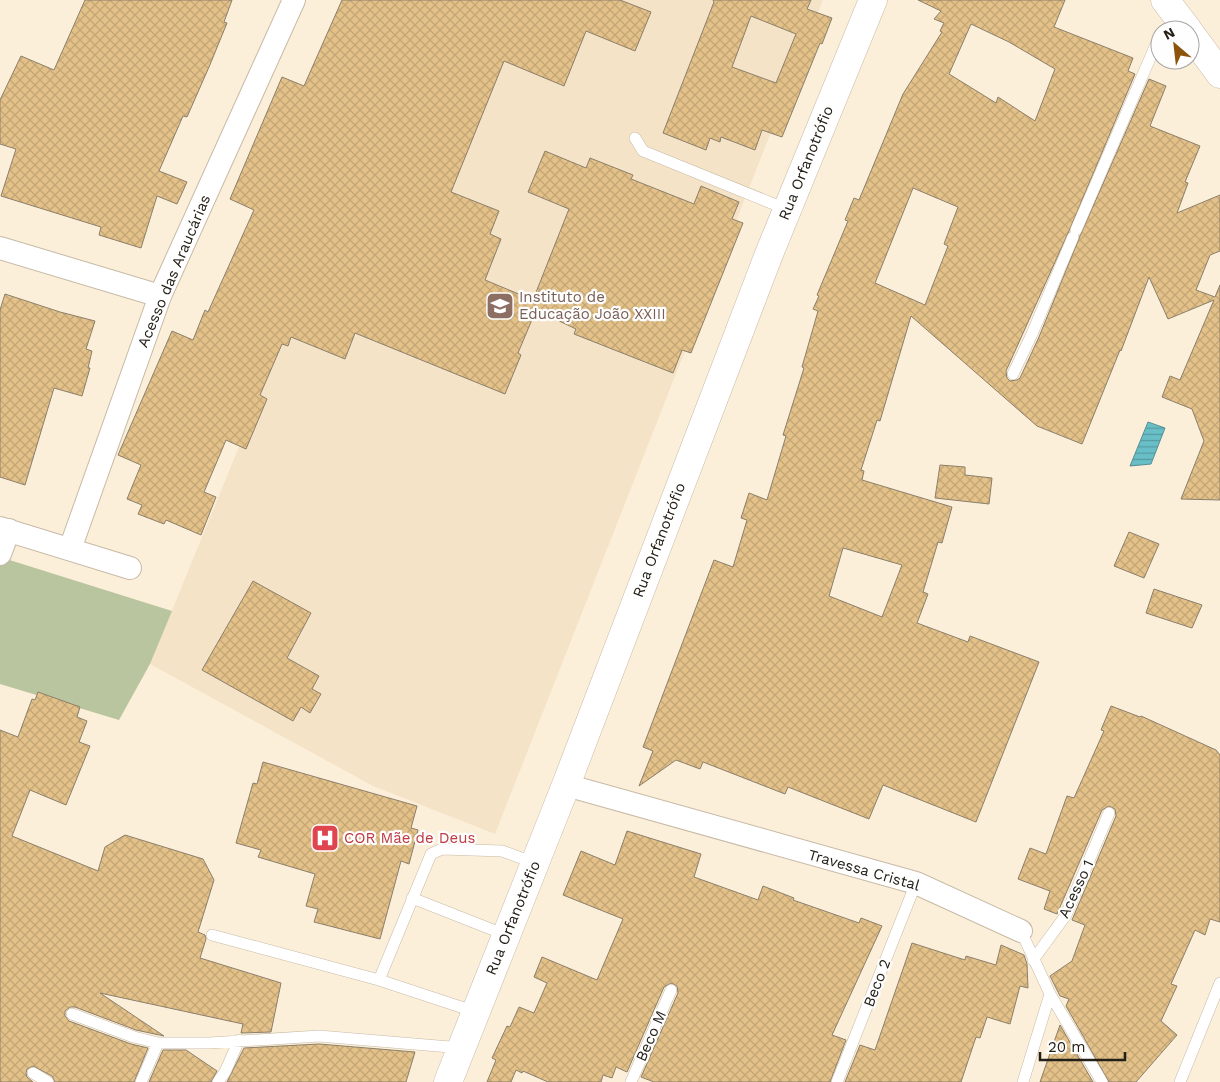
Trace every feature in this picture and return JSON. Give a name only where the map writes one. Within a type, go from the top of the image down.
[{"type":"street","name":"Acesso das Araucárias","points":[[70,549],[160,296],[294,0]]},
{"type":"street","name":"Rua Orfanotrófio","points":[[448,1082],[566,785],[786,209],[873,0]]},
{"type":"street","points":[[1200,47],[1220,74]]},
{"type":"street","points":[[0,248],[160,296]]},
{"type":"street","points":[[0,554],[4,529],[130,568]]},
{"type":"street","name":"Travessa Cristal","points":[[566,785],[916,883],[1021,931]]},
{"type":"lane","points":[[1014,374],[1150,58]]},
{"type":"lane","points":[[635,138],[643,150],[786,209]]},
{"type":"lane","name":"Acesso 1","points":[[1033,960],[1066,915],[1109,813]]},
{"type":"lane","points":[[380,980],[431,854],[442,849],[502,852],[535,864]]},
{"type":"lane","name":"Beco 2","points":[[837,1082],[916,883]]},
{"type":"lane","points":[[412,898],[507,935]]},
{"type":"lane","name":"Travessa Cristal","points":[[1021,931],[1050,994],[1102,1082]]},
{"type":"lane","points":[[212,935],[380,980],[476,1012]]},
{"type":"lane","points":[[1180,1082],[1220,983]]},
{"type":"lane","name":"Beco M","points":[[631,1082],[671,990]]},
{"type":"lane","points":[[1023,1082],[1050,994]]},
{"type":"lane","points":[[72,1014],[134,1038],[158,1043],[209,1043],[319,1036],[462,1048]]},
{"type":"lane","points":[[218,1082],[225,1072],[239,1040]]},
{"type":"lane","points":[[141,1082],[158,1043]]},
{"type":"lane","points":[[33,1073],[48,1082]]},
{"type":"shaded area","name":"Instituto de Educação João XXIII","points":[[422,0],[823,0],[495,834],[373,786],[150,664]]},
{"type":"green space","points":[[0,557],[172,611],[150,664],[119,720],[0,684]]},
{"type":"water","points":[[1148,422],[1165,428],[1151,464],[1130,466]]},
{"type":"building","points":[[85,0],[232,0],[224,22],[227,23],[209,67],[187,117],[183,116],[159,171],[187,182],[177,204],[157,196],[141,248],[99,235],[101,227],[1,196],[16,149],[0,144],[0,100],[21,56],[54,70]]},
{"type":"building","points":[[342,0],[620,0],[651,12],[635,51],[586,31],[564,86],[504,61],[451,192],[499,211],[490,234],[501,239],[485,280],[533,300],[569,209],[528,192],[545,151],[586,168],[590,158],[633,175],[631,179],[694,204],[701,186],[739,202],[732,219],[743,223],[691,353],[682,350],[673,373],[574,334],[576,329],[536,310],[518,353],[521,355],[505,394],[355,333],[345,359],[291,337],[288,346],[282,344],[260,395],[267,399],[246,449],[226,440],[204,492],[216,497],[201,535],[166,520],[164,524],[138,514],[142,505],[127,499],[141,465],[118,455],[172,331],[193,340],[205,310],[208,312],[254,210],[230,199],[282,77],[304,86]]},
{"type":"building","points":[[713,0],[811,0],[807,9],[832,18],[782,137],[762,130],[755,150],[721,137],[720,142],[710,138],[706,150],[663,133],[714,2]],"holes":[[[751,16],[796,34],[776,83],[732,67]]]},
{"type":"building","points":[[918,0],[1065,0],[1054,27],[1133,58],[1128,71],[1135,74],[1069,231],[1006,371],[1007,378],[1010,381],[1020,378],[1039,337],[1080,236],[1149,79],[1166,86],[1150,126],[1200,146],[1185,182],[1188,183],[1177,213],[1220,195],[1220,251],[1210,255],[1196,290],[1215,297],[1220,285],[1220,500],[1181,499],[1204,441],[1192,409],[1162,397],[1170,376],[1180,380],[1214,300],[1168,319],[1149,277],[1121,351],[1082,444],[1037,426],[911,316],[880,421],[877,420],[861,470],[864,471],[862,480],[952,507],[942,543],[938,542],[923,592],[928,594],[917,623],[968,642],[970,636],[1039,662],[976,822],[883,785],[869,819],[788,787],[785,794],[703,762],[700,769],[676,760],[639,786],[653,751],[643,747],[714,560],[733,567],[747,520],[741,518],[749,493],[767,500],[786,436],[783,435],[804,368],[802,367],[818,311],[813,309],[819,296],[817,295],[848,221],[845,220],[854,198],[859,200],[903,94],[942,32],[940,31],[944,23],[934,19],[941,11]],"holes":[[[971,24],[1009,42],[1055,69],[1035,121],[998,97],[996,103],[949,74]],[[913,188],[958,207],[944,244],[948,246],[925,305],[875,283]],[[843,548],[902,565],[882,617],[829,596]]]},
{"type":"building","points":[[5,294],[95,321],[86,349],[92,351],[88,368],[90,368],[82,396],[54,388],[25,485],[0,477],[0,310]]},
{"type":"building","points":[[940,465],[965,467],[965,475],[992,478],[989,504],[935,498]]},
{"type":"building","points":[[1129,532],[1159,544],[1144,578],[1114,566]]},
{"type":"building","points":[[253,581],[311,613],[287,658],[319,676],[312,689],[321,694],[310,713],[301,707],[293,721],[202,670]]},
{"type":"building","points":[[1154,589],[1202,605],[1192,628],[1146,613]]},
{"type":"building","points":[[38,692],[80,707],[77,717],[87,721],[79,742],[90,746],[66,805],[30,790],[12,836],[98,871],[105,847],[125,835],[203,859],[214,880],[198,932],[205,935],[206,939],[200,958],[281,983],[271,1032],[241,1033],[243,1024],[100,993],[164,1036],[136,1030],[75,1007],[70,1007],[65,1011],[65,1016],[69,1021],[131,1044],[148,1048],[134,1082],[55,1082],[52,1076],[33,1066],[27,1069],[26,1073],[27,1077],[33,1082],[0,1082],[0,730],[18,737],[32,699],[35,700]]},
{"type":"building","points":[[1111,706],[1141,716],[1216,750],[1220,755],[1220,922],[1210,919],[1205,935],[1195,930],[1171,984],[1177,986],[1161,1021],[1177,1035],[1136,1082],[1109,1082],[1066,1006],[1069,999],[1060,996],[1050,976],[1072,961],[1085,925],[1072,920],[1116,816],[1115,809],[1109,806],[1102,810],[1057,914],[1044,909],[1050,891],[1018,879],[1030,848],[1046,854],[1067,796],[1074,798],[1104,731],[1101,730]]},
{"type":"building","points":[[263,762],[417,806],[411,828],[418,830],[409,864],[401,861],[380,939],[314,922],[318,909],[306,906],[315,874],[258,857],[261,850],[236,843],[253,783],[257,784]]},
{"type":"building","points":[[627,831],[701,854],[694,877],[758,900],[763,886],[794,898],[793,900],[859,923],[861,918],[882,926],[832,1035],[846,1040],[830,1082],[654,1082],[641,1077],[678,993],[677,986],[671,983],[664,987],[627,1072],[616,1067],[612,1078],[603,1075],[601,1082],[548,1082],[523,1071],[522,1073],[516,1070],[511,1082],[487,1082],[496,1060],[492,1058],[507,1026],[510,1027],[519,1007],[534,1013],[547,983],[534,977],[542,957],[597,980],[623,919],[563,895],[581,851],[615,865]]},
{"type":"building","points":[[912,943],[965,960],[966,956],[996,965],[1001,945],[1024,955],[1027,964],[1028,988],[1020,986],[1010,1024],[987,1017],[980,1038],[976,1037],[961,1082],[845,1082],[860,1045],[875,1050]]},
{"type":"building","points":[[1060,1025],[1093,1082],[1040,1082]]},
{"type":"building","points":[[319,1044],[415,1052],[406,1082],[227,1082],[244,1048]]},
{"type":"building","points":[[163,1050],[186,1050],[217,1071],[211,1082],[149,1082]]},
{"type":"place","name":"Instituto de Educação João XXIII","points":[[500,306]]},
{"type":"place","name":"COR Mãe de Deus","points":[[325,838]]}]
